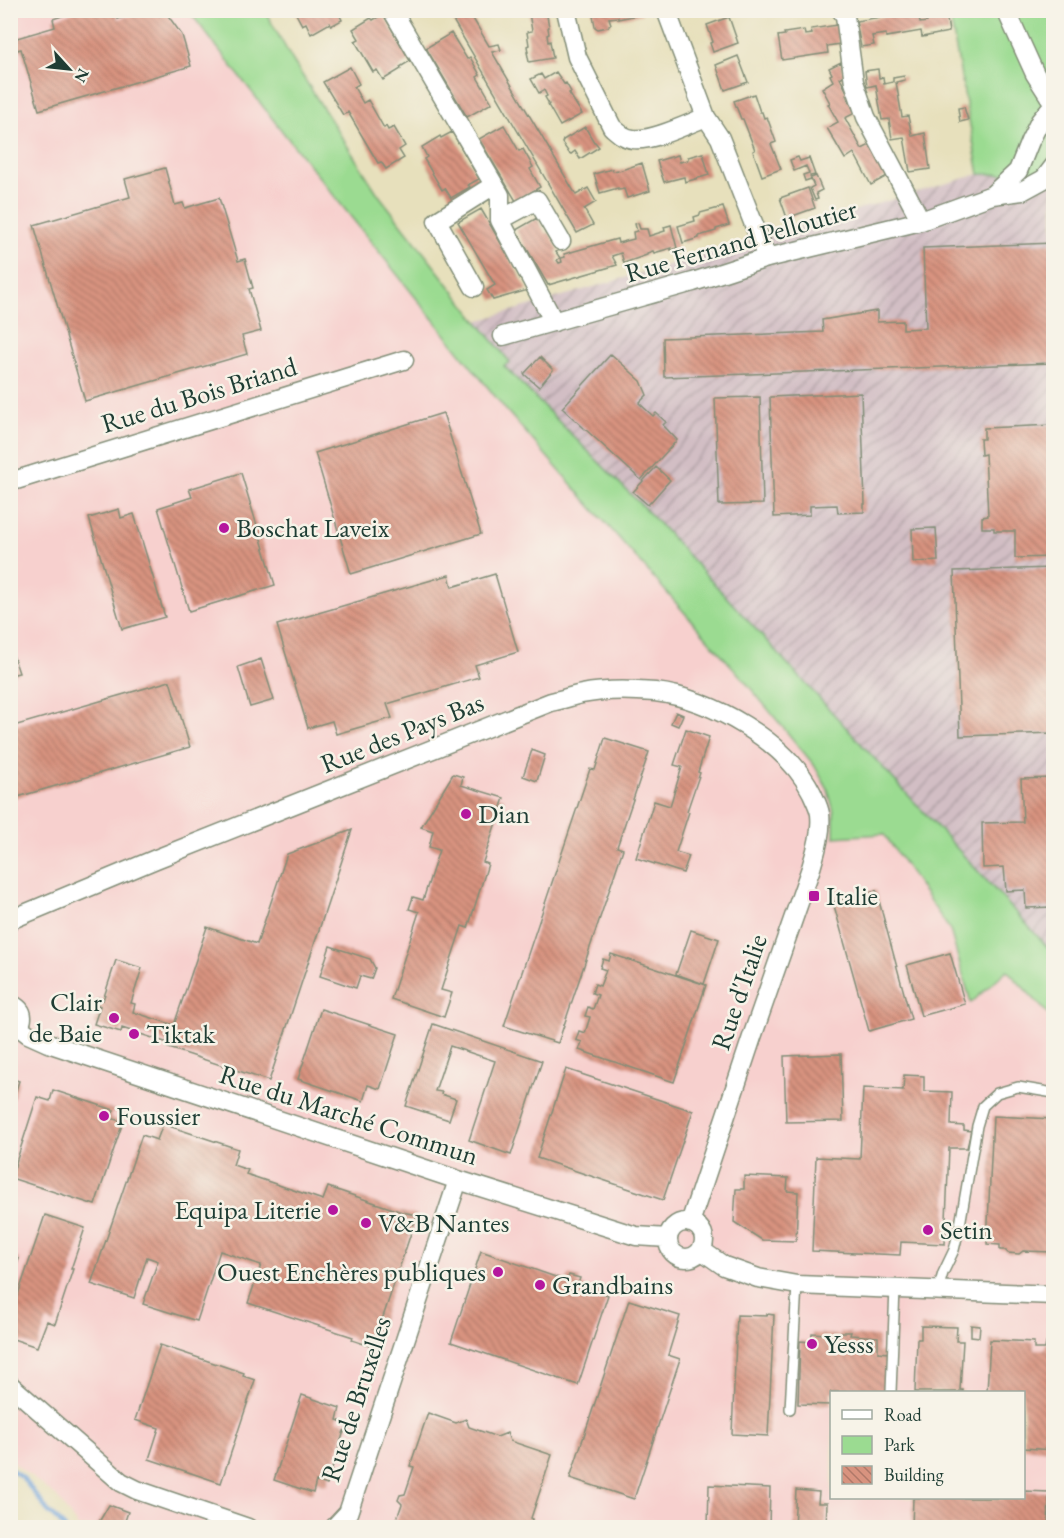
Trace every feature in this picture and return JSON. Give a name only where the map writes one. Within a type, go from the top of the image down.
[{"type":"street","points":[[393,10],[500,195],[500,220],[554,322]]},
{"type":"street","points":[[566,10],[577,57],[612,127],[621,135],[634,139],[651,137],[706,117]]},
{"type":"street","points":[[666,10],[706,117],[720,138],[767,258]]},
{"type":"street","points":[[841,10],[845,16],[854,82],[866,117],[921,221]]},
{"type":"street","points":[[1006,10],[1035,74],[1053,104]]},
{"type":"street","name":"Rue Fernand Pelloutier","points":[[992,195],[1018,171],[1040,121],[1053,104]]},
{"type":"street","name":"Rue Fernand Pelloutier","points":[[503,336],[693,282],[767,258],[921,221],[992,195],[1022,191],[1044,179],[1053,166]]},
{"type":"street","points":[[474,287],[437,221],[494,185]]},
{"type":"street","points":[[500,220],[537,200],[561,241]]},
{"type":"street","name":"Rue du Bois Briand","points":[[10,483],[404,360]]},
{"type":"street","name":"Rue des Pays Bas","points":[[10,920],[156,859],[551,702],[583,694],[614,691],[657,692],[687,698],[734,719],[769,743],[805,779]]},
{"type":"street","name":"Rue d'Italie","points":[[690,1222],[818,847],[820,814],[805,779]]},
{"type":"street","points":[[10,1004],[17,1007],[22,1014],[15,1029]]},
{"type":"street","name":"Rue du Marché Commun","points":[[15,1029],[48,1043],[458,1180],[636,1236],[668,1238]]},
{"type":"street","name":"Rue de Bruxelles","points":[[334,1527],[348,1513],[458,1180]]},
{"type":"street","points":[[690,1222],[702,1233],[704,1239],[701,1250],[692,1257],[680,1257],[671,1250],[668,1238],[673,1227],[690,1222]]},
{"type":"street","points":[[701,1250],[724,1266],[758,1278],[797,1285],[1053,1295]]},
{"type":"street","points":[[10,1385],[121,1482],[137,1490],[248,1527]]},
{"type":"lane","points":[[938,1290],[954,1250],[977,1126],[983,1106],[997,1093],[1018,1087],[1053,1093]]},
{"type":"lane","points":[[790,1408],[797,1285]]},
{"type":"lane","points":[[891,1391],[895,1288]]},
{"type":"shaded area","points":[[10,11],[189,11],[282,131],[814,765],[828,790],[834,812],[834,836],[884,834],[950,930],[971,1003],[1007,970],[1053,1019],[1053,1527],[78,1527],[57,1497],[11,1461]]},
{"type":"shaded area","points":[[979,174],[1032,175],[1053,178],[1053,953],[653,517],[504,366],[510,361],[477,321]]},
{"type":"green space","points":[[189,11],[265,11],[293,61],[378,194],[510,362],[504,366],[653,517],[1053,953],[1053,1019],[1007,970],[971,1003],[950,930],[884,834],[834,837],[834,812],[828,790],[814,765],[743,679],[506,410],[282,131]]},
{"type":"green space","points":[[949,11],[1053,11],[1053,178],[1032,175],[979,174]]},
{"type":"building","points":[[80,10],[115,10],[118,19],[148,10],[164,10],[182,35],[191,66],[39,110],[21,49],[10,52],[10,40],[55,27],[53,19]]},
{"type":"building","points":[[294,10],[337,10],[342,20],[331,26],[330,23],[311,34],[306,23],[302,25]]},
{"type":"building","points":[[447,10],[468,10],[489,46],[499,44],[501,50],[492,52],[576,195],[588,188],[596,202],[584,209],[593,225],[577,233]]},
{"type":"building","points":[[546,10],[549,27],[548,42],[550,41],[553,58],[529,62],[527,32],[532,31],[529,13]]},
{"type":"building","points":[[592,10],[641,10],[642,14],[618,19],[618,17],[609,18],[611,24],[608,27],[598,29],[595,27]]},
{"type":"building","points":[[918,11],[920,23],[927,22],[926,16],[946,13],[949,32],[922,37],[921,31],[886,37],[886,34],[872,36],[874,45],[861,47],[856,21]]},
{"type":"building","points":[[383,14],[410,61],[383,80],[377,70],[373,72],[355,41],[359,39],[353,29]]},
{"type":"building","points":[[729,17],[738,43],[713,52],[710,43],[713,42],[707,25]]},
{"type":"building","points":[[837,25],[840,44],[827,46],[828,53],[782,60],[778,36],[804,30],[805,35],[812,34],[811,29]]},
{"type":"building","points":[[451,33],[467,59],[470,57],[480,75],[477,77],[492,103],[467,117],[426,48]]},
{"type":"building","points":[[738,56],[748,82],[725,90],[716,65]]},
{"type":"building","points":[[841,62],[845,75],[840,78],[855,113],[845,118],[862,149],[872,144],[889,175],[871,185],[854,153],[845,159],[827,128],[838,122],[822,88],[833,81],[829,68]]},
{"type":"building","points":[[350,67],[359,84],[354,87],[363,103],[368,100],[384,128],[386,126],[388,130],[394,127],[405,146],[399,150],[404,158],[386,169],[381,162],[378,163],[348,112],[343,115],[323,82]]},
{"type":"building","points":[[878,69],[879,78],[883,77],[884,84],[893,82],[893,78],[904,76],[905,80],[896,82],[902,117],[908,116],[912,136],[925,133],[930,169],[910,172],[904,137],[892,139],[889,119],[882,120],[876,85],[867,87],[865,71]]},
{"type":"building","points":[[556,72],[564,84],[566,83],[571,92],[569,93],[582,114],[560,126],[548,105],[544,90],[539,93],[531,79],[541,74],[544,79]]},
{"type":"building","points":[[754,94],[760,112],[764,118],[767,117],[776,142],[771,144],[781,169],[762,176],[753,151],[755,150],[734,101]]},
{"type":"building","points":[[964,107],[968,120],[960,122],[958,108]]},
{"type":"building","points":[[504,125],[519,151],[523,149],[540,187],[516,201],[479,139]]},
{"type":"building","points":[[585,127],[599,147],[580,159],[575,151],[569,153],[562,143],[563,140]]},
{"type":"building","points":[[452,132],[479,179],[451,198],[445,188],[442,190],[424,159],[427,157],[422,147]]},
{"type":"building","points":[[703,153],[709,175],[685,182],[684,177],[664,182],[657,161],[678,155],[680,162]]},
{"type":"building","points":[[798,157],[800,161],[809,158],[815,175],[810,176],[811,178],[816,176],[822,190],[816,193],[818,199],[815,200],[810,188],[814,186],[811,179],[805,181],[803,175],[809,173],[806,166],[794,171],[790,160]]},
{"type":"building","points":[[642,163],[650,191],[627,198],[624,189],[618,190],[618,188],[600,193],[594,174],[612,169],[619,171]]},
{"type":"building","points":[[165,168],[175,205],[183,203],[185,208],[219,198],[238,261],[245,259],[253,288],[249,289],[261,331],[242,336],[247,354],[85,401],[34,225],[130,197],[125,179]]},
{"type":"building","points":[[808,188],[815,208],[787,218],[780,198]]},
{"type":"building","points":[[723,207],[729,225],[683,243],[678,226],[695,221],[694,217],[700,213]]},
{"type":"building","points":[[481,209],[528,290],[493,300],[487,290],[495,285],[458,222]]},
{"type":"building","points":[[537,218],[546,234],[549,232],[559,250],[556,252],[560,258],[557,260],[559,263],[562,262],[561,258],[565,257],[564,254],[617,239],[618,243],[634,239],[633,232],[637,231],[635,224],[638,223],[640,229],[647,229],[649,236],[665,231],[664,227],[671,225],[677,248],[654,253],[653,251],[624,263],[621,253],[612,256],[617,265],[548,285],[516,230]]},
{"type":"building","points":[[1053,243],[1053,363],[664,377],[663,338],[823,332],[822,320],[877,311],[877,322],[903,321],[903,329],[926,328],[923,248]]},
{"type":"building","points":[[611,354],[641,381],[647,395],[639,403],[653,416],[656,413],[666,422],[663,425],[677,440],[641,480],[562,408]]},
{"type":"building","points":[[540,357],[553,370],[539,387],[524,374]]},
{"type":"building","points":[[861,393],[864,512],[838,513],[837,505],[810,506],[810,515],[774,517],[770,397]]},
{"type":"building","points":[[760,397],[763,504],[719,505],[715,398]]},
{"type":"building","points":[[443,413],[481,534],[351,574],[315,453]]},
{"type":"building","points":[[1053,425],[1053,557],[1015,558],[1015,531],[994,531],[994,528],[982,528],[982,517],[988,516],[985,454],[981,455],[980,439],[984,439],[984,428]]},
{"type":"building","points":[[656,467],[670,480],[648,505],[633,492]]},
{"type":"building","points":[[241,473],[275,585],[189,611],[158,508],[192,497],[189,489]]},
{"type":"building","points":[[119,509],[121,518],[134,514],[165,617],[122,629],[89,518]]},
{"type":"building","points":[[936,528],[938,561],[913,562],[912,529]]},
{"type":"building","points":[[1053,568],[1053,733],[960,736],[954,571]]},
{"type":"building","points":[[495,574],[518,652],[475,665],[479,677],[387,704],[392,718],[336,734],[332,721],[308,728],[277,625],[449,575],[452,587]]},
{"type":"building","points":[[10,646],[19,673],[10,675]]},
{"type":"building","points":[[261,659],[274,700],[250,707],[238,667]]},
{"type":"building","points":[[170,681],[190,747],[14,798],[12,792],[10,793],[10,727]]},
{"type":"building","points":[[676,712],[683,715],[678,726],[671,723]]},
{"type":"building","points":[[686,729],[709,737],[676,852],[689,856],[683,873],[636,858],[654,801],[670,806],[682,767],[674,765]]},
{"type":"building","points":[[605,738],[649,752],[617,847],[623,849],[558,1043],[504,1026],[590,769],[595,770]]},
{"type":"building","points":[[532,750],[545,755],[537,781],[523,776]]},
{"type":"building","points":[[453,774],[463,777],[461,785],[504,798],[483,862],[488,864],[468,928],[462,926],[441,990],[452,993],[444,1017],[391,999],[419,912],[409,909],[413,897],[423,900],[439,850],[429,847],[433,831],[421,827]]},
{"type":"building","points":[[1053,778],[1053,907],[1026,908],[1025,890],[1006,891],[1004,867],[983,868],[982,823],[1023,822],[1021,779]]},
{"type":"building","points":[[352,830],[269,1081],[166,1047],[168,1043],[122,1028],[121,1032],[94,1024],[100,1006],[96,1004],[98,998],[103,1000],[116,960],[142,968],[131,1003],[135,1004],[133,1012],[174,1025],[207,927],[257,944],[287,854]]},
{"type":"building","points":[[876,890],[911,1019],[869,1031],[833,902]]},
{"type":"building","points":[[691,930],[719,939],[704,984],[676,974]]},
{"type":"building","points":[[330,946],[370,959],[375,968],[371,979],[360,976],[356,988],[320,976]]},
{"type":"building","points":[[950,953],[965,1004],[921,1016],[907,965]]},
{"type":"building","points":[[611,954],[706,985],[674,1082],[579,1050],[582,1042],[576,1040],[579,1031],[585,1033],[590,1017],[585,1016],[588,1007],[593,1009],[598,995],[592,993],[595,984],[600,986],[606,970],[600,968],[603,959],[609,961]]},
{"type":"building","points":[[321,1009],[398,1034],[380,1089],[368,1085],[363,1101],[298,1079]]},
{"type":"building","points":[[433,1024],[542,1061],[511,1155],[469,1140],[495,1061],[450,1046],[435,1091],[456,1099],[449,1120],[406,1106]]},
{"type":"building","points":[[841,1054],[843,1121],[786,1122],[784,1056]]},
{"type":"building","points":[[566,1069],[693,1111],[663,1200],[537,1158]]},
{"type":"building","points":[[904,1075],[924,1076],[924,1091],[952,1092],[951,1125],[964,1126],[964,1130],[971,1131],[967,1148],[949,1148],[945,1244],[901,1242],[900,1255],[812,1251],[816,1157],[860,1159],[863,1088],[903,1090]]},
{"type":"building","points":[[10,1078],[19,1081],[11,1105],[10,1105]]},
{"type":"building","points":[[53,1090],[114,1110],[111,1118],[123,1122],[95,1205],[11,1178],[37,1097],[50,1101]]},
{"type":"building","points":[[993,1116],[1053,1119],[1053,1252],[1008,1253],[1000,1250],[1000,1245],[987,1244]]},
{"type":"building","points":[[163,1124],[238,1149],[233,1165],[248,1170],[246,1174],[323,1200],[328,1187],[417,1215],[373,1347],[352,1340],[353,1337],[248,1303],[261,1265],[220,1251],[197,1321],[143,1304],[158,1261],[147,1257],[134,1298],[91,1284],[142,1135],[157,1140]]},
{"type":"building","points":[[744,1176],[788,1178],[787,1191],[798,1192],[796,1241],[762,1240],[734,1222],[736,1189],[744,1189]]},
{"type":"building","points":[[45,1215],[85,1228],[55,1324],[47,1321],[37,1347],[10,1338],[10,1318]]},
{"type":"building","points":[[481,1251],[567,1281],[569,1275],[580,1278],[578,1284],[608,1295],[578,1385],[451,1342]]},
{"type":"building","points":[[10,1256],[19,1259],[11,1281],[10,1281]]},
{"type":"building","points":[[629,1300],[680,1316],[668,1355],[680,1359],[634,1499],[570,1478]]},
{"type":"building","points":[[767,1314],[774,1315],[768,1436],[732,1434],[737,1315],[767,1316]]},
{"type":"building","points":[[971,1325],[980,1326],[979,1337],[971,1336]]},
{"type":"building","points":[[921,1326],[957,1327],[956,1341],[963,1341],[960,1390],[963,1391],[915,1391],[917,1339],[921,1339]]},
{"type":"building","points":[[840,1332],[851,1332],[850,1335],[878,1337],[878,1352],[889,1353],[887,1391],[830,1391],[830,1405],[798,1404],[800,1341],[811,1342],[812,1333],[840,1335]]},
{"type":"building","points":[[990,1340],[1034,1342],[1034,1349],[1045,1349],[1046,1343],[1053,1343],[1053,1450],[1025,1448],[1025,1391],[987,1391]]},
{"type":"building","points":[[160,1345],[244,1373],[243,1376],[255,1380],[221,1483],[149,1459],[159,1428],[135,1420]]},
{"type":"building","points":[[302,1395],[340,1408],[337,1420],[348,1424],[327,1485],[316,1481],[313,1493],[274,1480]]},
{"type":"building","points":[[428,1413],[456,1423],[466,1419],[469,1427],[497,1437],[507,1433],[510,1441],[552,1455],[531,1518],[533,1519],[531,1527],[394,1527],[402,1504],[398,1500],[400,1495],[405,1494],[414,1467],[410,1466]]},
{"type":"building","points":[[709,1485],[770,1488],[769,1527],[708,1527]]},
{"type":"building","points":[[796,1490],[819,1492],[818,1503],[827,1503],[826,1527],[794,1527]]},
{"type":"building","points":[[1025,1491],[1049,1492],[1048,1527],[912,1527],[913,1499],[1025,1499]]},
{"type":"building","points":[[109,1505],[128,1512],[123,1527],[96,1527]]},
{"type":"waterway","points":[[10,1469],[22,1477],[47,1510],[65,1528]]},
{"type":"place","name":"Boschat Laveix","points":[[224,528]]},
{"type":"place","name":"Dian","points":[[466,814]]},
{"type":"place","name":"Italie","points":[[814,896]]},
{"type":"place","name":"Clair de Baie","points":[[114,1018]]},
{"type":"place","name":"Tiktak","points":[[134,1034]]},
{"type":"place","name":"Foussier","points":[[104,1116]]},
{"type":"place","name":"Equipa Literie","points":[[333,1210]]},
{"type":"place","name":"V&B Nantes","points":[[366,1223]]},
{"type":"place","name":"Setin","points":[[928,1230]]},
{"type":"place","name":"Ouest Enchères publiques","points":[[498,1272]]},
{"type":"place","name":"Grandbains","points":[[540,1285]]},
{"type":"place","name":"Yesss","points":[[812,1344]]}]
